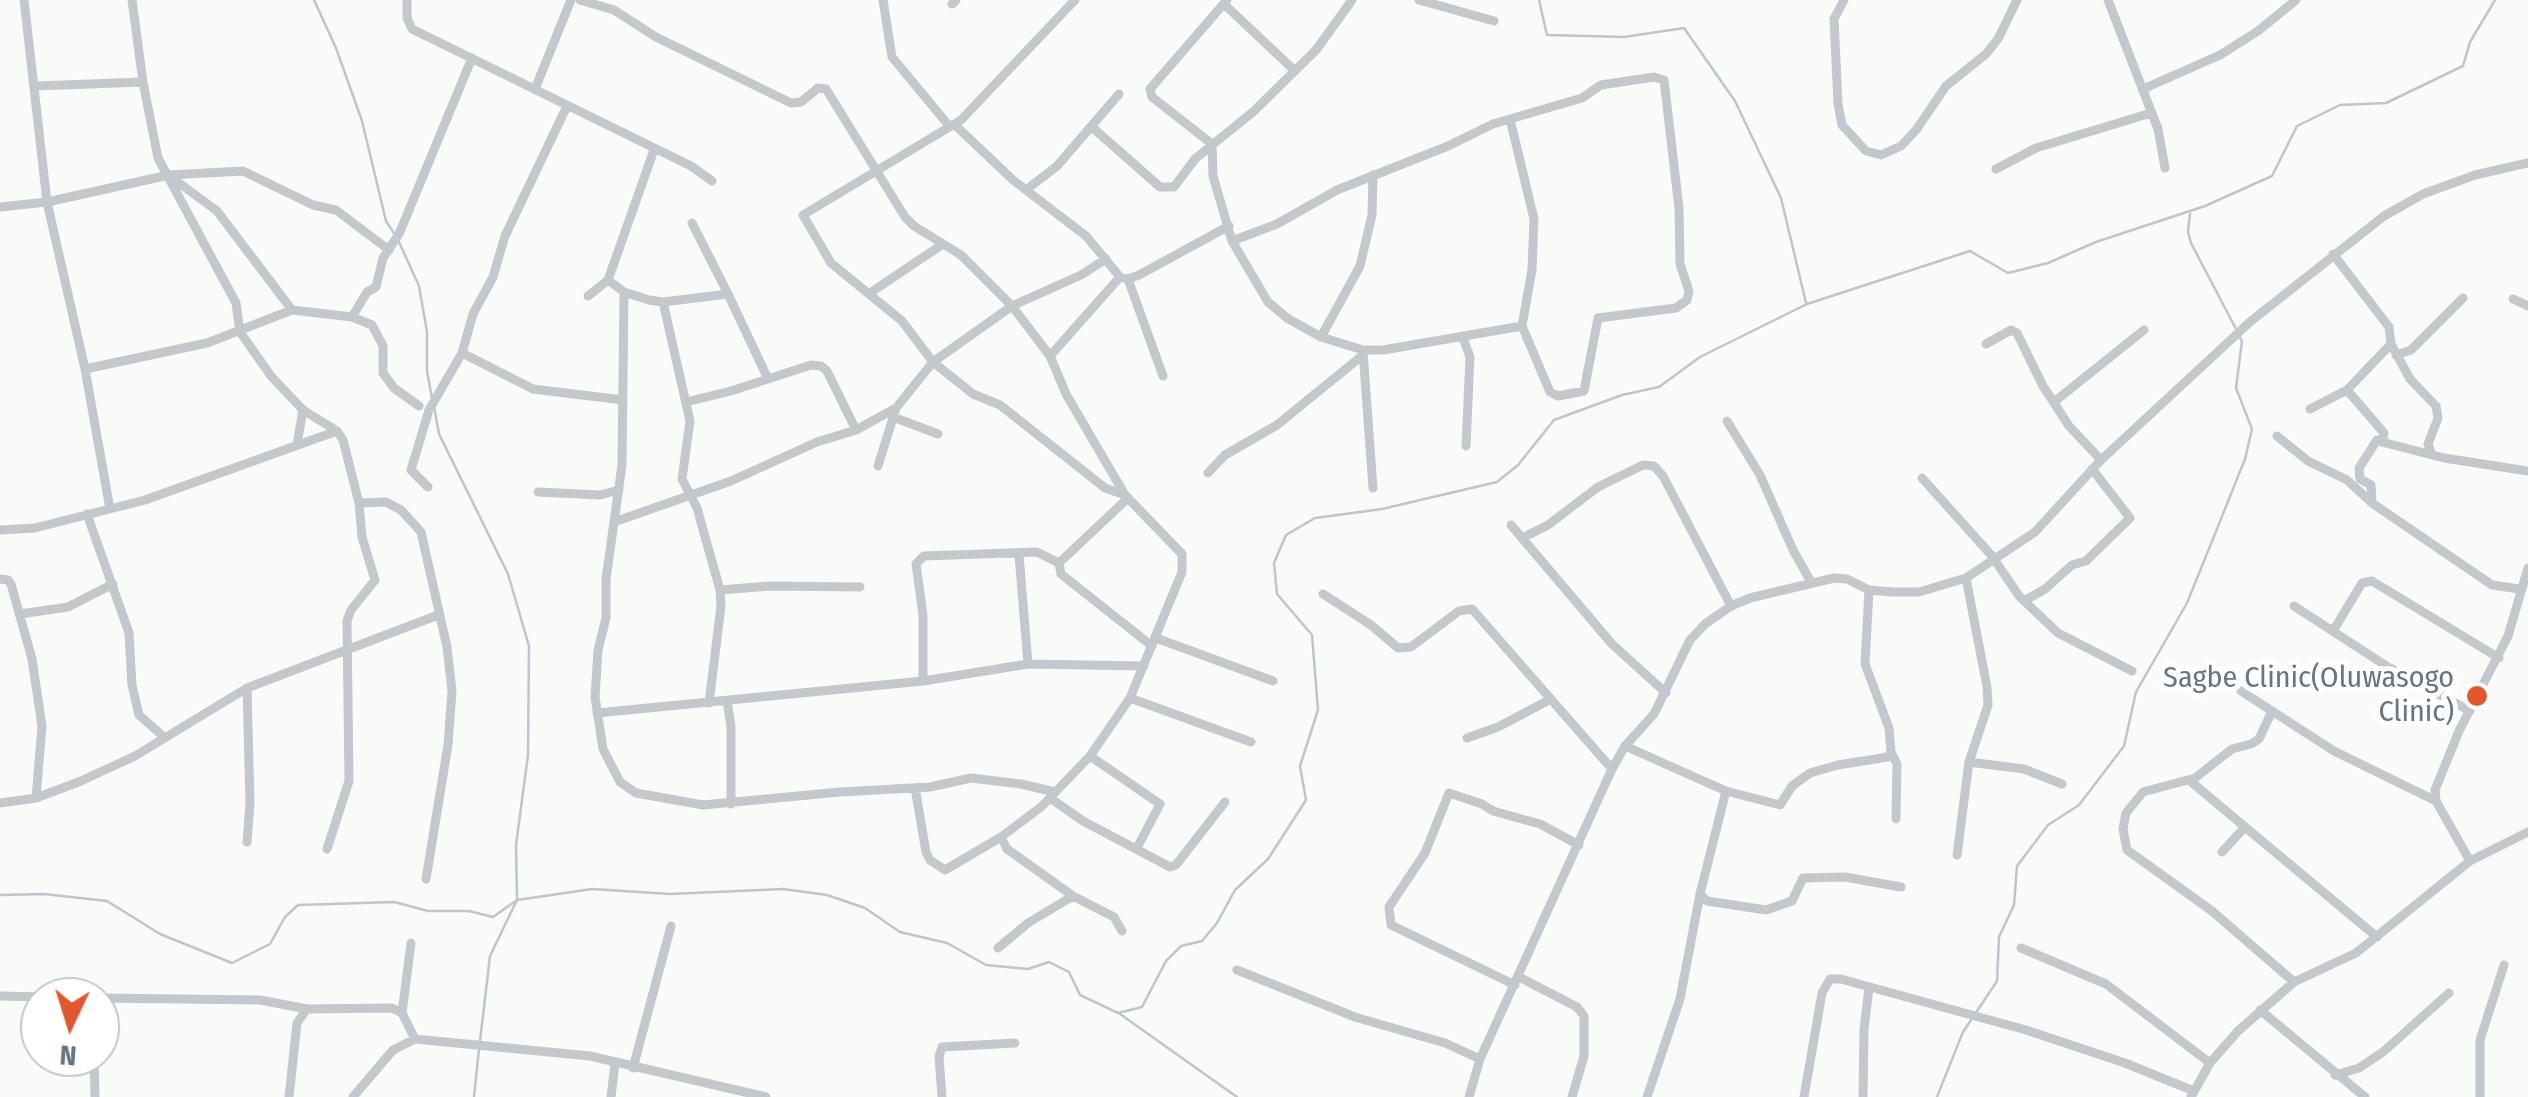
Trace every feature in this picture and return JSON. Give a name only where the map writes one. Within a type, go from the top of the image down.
[{"type":"street","points":[[24,0],[47,202],[85,369],[110,508]]},
{"type":"street","points":[[132,0],[158,158],[236,303],[240,332],[271,376],[303,410],[338,431],[359,502],[362,537],[375,580],[350,610],[346,648],[349,780],[328,849]]},
{"type":"street","points":[[407,0],[407,18],[412,29],[695,167],[712,181]]},
{"type":"street","points":[[535,89],[572,0]]},
{"type":"street","points":[[580,0],[622,14],[647,33],[791,104],[802,102],[818,88],[826,89],[905,217],[975,268],[1012,306],[1050,356],[1066,394],[1126,496],[1178,548],[1184,562],[1130,698],[1090,756],[1052,795],[1002,837],[952,868],[940,869],[926,852],[916,788]]},
{"type":"street","points":[[622,14],[629,0]]},
{"type":"street","points":[[883,0],[892,57],[952,126],[1076,228],[1124,278],[1163,376]]},
{"type":"street","points":[[1075,0],[952,126],[803,215],[830,263],[914,333],[933,362],[973,394],[1000,405],[1105,488],[1126,496]]},
{"type":"street","points":[[1093,128],[1160,187],[1174,188],[1195,159],[1295,71],[1352,0]]},
{"type":"street","points":[[1419,0],[1455,5],[1494,22]]},
{"type":"street","points":[[1844,0],[1834,18],[1842,126],[1866,151],[1880,155],[1901,146],[1946,86],[1986,54],[2017,0]]},
{"type":"street","points":[[2108,0],[2158,129],[2164,168]]},
{"type":"street","points":[[2143,89],[2220,55],[2296,0]]},
{"type":"street","points":[[1212,144],[1152,97],[1150,89],[1225,2],[1295,71]]},
{"type":"street","points":[[352,318],[367,292],[376,287],[384,258],[399,234],[472,58]]},
{"type":"street","points":[[1232,241],[1277,224],[1338,190],[1510,119],[1582,98],[1601,85],[1654,77],[1664,80],[1679,208],[1680,264],[1687,300],[1676,308],[1598,318],[1586,387],[1578,393],[1558,396],[1550,392],[1522,326],[1532,270],[1534,219],[1510,119]]},
{"type":"street","points":[[36,86],[143,82]]},
{"type":"street","points":[[1026,190],[1093,128],[1119,94]]},
{"type":"street","points":[[428,487],[412,474],[412,465],[429,410],[462,353],[473,314],[494,278],[506,236],[567,106]]},
{"type":"street","points":[[1996,170],[2036,148],[2150,113]]},
{"type":"street","points":[[1212,144],[1213,176],[1232,241],[1268,302],[1287,318],[1321,337],[1363,353],[1522,326]]},
{"type":"street","points":[[588,296],[608,280],[654,150]]},
{"type":"street","points":[[1469,1097],[1480,1059],[1612,769],[1654,714],[1690,640],[1705,624],[1730,606],[1812,582],[1847,578],[1870,590],[1919,592],[1966,578],[2035,532],[2101,460],[2251,321],[2384,216],[2423,194],[2475,174],[2528,162]]},
{"type":"street","points":[[0,207],[47,202],[169,175],[243,171],[313,205],[336,210],[389,250]]},
{"type":"street","points":[[169,175],[217,210],[292,310]]},
{"type":"street","points":[[1321,337],[1360,266],[1372,214],[1373,176]]},
{"type":"street","points":[[692,223],[768,378]]},
{"type":"street","points":[[1050,356],[1124,278],[1229,226]]},
{"type":"street","points":[[870,293],[943,244]]},
{"type":"street","points":[[2333,254],[2389,327],[2396,355],[2438,412],[2428,436],[2431,452]]},
{"type":"street","points":[[878,466],[894,412],[933,362],[1012,306],[1081,275],[1106,259]]},
{"type":"street","points":[[608,280],[624,292],[663,302],[728,294]]},
{"type":"street","points":[[624,292],[619,490],[606,579],[606,618],[596,662],[597,714],[603,748],[626,789],[703,806],[916,788],[980,778],[1052,795],[1083,821],[1138,848],[1164,866],[1176,865],[1225,802]]},
{"type":"street","points":[[2396,355],[2411,350],[2463,298]]},
{"type":"street","points":[[2513,299],[2528,306]]},
{"type":"street","points":[[663,302],[690,421],[682,479],[697,508],[720,590],[708,703]]},
{"type":"street","points":[[85,369],[176,351],[240,332],[292,310],[352,318],[372,325],[383,346],[383,374],[394,388],[419,406]]},
{"type":"street","points":[[1986,344],[2010,330],[2017,332],[2043,386],[2069,426],[2101,460]]},
{"type":"street","points":[[2054,402],[2144,330]]},
{"type":"street","points":[[1463,338],[1470,357],[1466,446]]},
{"type":"street","points":[[2310,409],[2346,390],[2392,344]]},
{"type":"street","points":[[462,353],[533,388],[623,400]]},
{"type":"street","points":[[1208,473],[1225,455],[1277,425],[1363,353]]},
{"type":"street","points":[[1363,353],[1373,488]]},
{"type":"street","points":[[686,402],[811,365],[821,366],[856,430]]},
{"type":"street","points":[[2346,390],[2384,433],[2382,442]]},
{"type":"street","points":[[297,444],[303,410]]},
{"type":"street","points":[[614,522],[730,481],[894,412]]},
{"type":"street","points":[[894,412],[938,434]]},
{"type":"street","points":[[1727,421],[1760,474],[1793,550],[1812,582]]},
{"type":"street","points":[[0,530],[36,528],[146,500],[338,431]]},
{"type":"street","points":[[2277,436],[2308,461],[2346,480],[2372,503],[2492,585],[2520,589]]},
{"type":"street","points":[[2372,503],[2371,485],[2360,479],[2359,468],[2377,440],[2444,458],[2528,471]]},
{"type":"street","points":[[1522,538],[1548,525],[1598,487],[1642,466],[1654,466],[1663,476],[1730,606]]},
{"type":"street","points":[[2024,601],[2072,566],[2086,562],[2130,518],[2092,469]]},
{"type":"street","points":[[1922,478],[1994,559],[2024,601],[2068,640],[2105,654],[2132,671]]},
{"type":"street","points":[[538,492],[600,495],[619,490]]},
{"type":"street","points":[[1059,563],[1126,496]]},
{"type":"street","points":[[359,502],[386,502],[412,519],[426,546],[447,647],[452,691],[448,745],[426,879]]},
{"type":"street","points":[[87,514],[129,634],[132,685],[139,715],[165,738]]},
{"type":"street","points":[[1511,525],[1612,644],[1666,693]]},
{"type":"street","points":[[924,681],[918,558],[1037,552],[1059,563]]},
{"type":"street","points":[[1018,555],[1028,664]]},
{"type":"street","points":[[1059,563],[1061,574],[1154,642],[1273,681]]},
{"type":"street","points":[[2436,801],[2438,778],[2499,658],[2528,568]]},
{"type":"street","points":[[1957,855],[1969,762],[1988,705],[1966,578]]},
{"type":"street","points":[[0,580],[11,584],[32,659],[42,726],[36,798]]},
{"type":"street","points":[[2333,630],[2366,580],[2499,658]]},
{"type":"street","points":[[20,614],[68,607],[113,584]]},
{"type":"street","points":[[720,590],[860,587]]},
{"type":"street","points":[[1870,590],[1865,664],[1884,713],[1897,764],[1896,819]]},
{"type":"street","points":[[1323,594],[1398,648],[1411,647],[1459,611],[1472,609],[1612,769]]},
{"type":"street","points":[[2294,606],[2388,667],[2470,711]]},
{"type":"street","points":[[0,804],[36,798],[80,782],[165,738],[247,688],[438,614]]},
{"type":"street","points":[[597,714],[924,681],[1028,664],[1144,666]]},
{"type":"street","points":[[247,688],[247,842]]},
{"type":"street","points":[[2242,691],[2334,751],[2436,801],[2470,861]]},
{"type":"street","points":[[1130,698],[1251,742]]},
{"type":"street","points":[[1466,738],[1498,727],[1551,698]]},
{"type":"street","points":[[726,702],[731,726],[731,804]]},
{"type":"street","points":[[2272,712],[2258,739],[2232,750],[2190,780],[2143,792],[2126,813],[2122,829],[2127,850],[2212,911],[2294,982]]},
{"type":"street","points":[[1626,746],[1726,792],[1780,805],[1792,786],[1810,773],[1838,764],[1882,760],[1891,752]]},
{"type":"street","points":[[1090,756],[1160,804],[1138,848]]},
{"type":"street","points":[[1969,762],[2024,769],[2062,784]]},
{"type":"street","points":[[2190,780],[2377,937]]},
{"type":"street","points":[[1647,1097],[1680,999],[1700,894],[1726,792]]},
{"type":"street","points":[[1572,1097],[1584,1056],[1584,1016],[1578,1008],[1390,924],[1389,907],[1425,853],[1449,794],[1482,804],[1493,812],[1540,824],[1580,845]]},
{"type":"street","points":[[2222,852],[2245,827]]},
{"type":"street","points":[[1804,1097],[1824,984],[1841,979],[2125,1062],[2193,1094],[2210,1063],[2260,1010],[2294,982],[2356,953],[2470,861],[2528,832]]},
{"type":"street","points":[[1002,837],[1007,849],[1073,896],[1114,918],[1122,931]]},
{"type":"street","points":[[1700,894],[1707,901],[1766,910],[1792,902],[1803,878],[1844,876],[1900,887]]},
{"type":"street","points":[[998,948],[1028,923],[1073,896]]},
{"type":"street","points":[[633,1068],[672,926]]},
{"type":"street","points":[[411,943],[402,1013],[416,1039]]},
{"type":"street","points":[[2021,948],[2106,984],[2210,1063]]},
{"type":"street","points":[[2480,1097],[2480,1040],[2504,966]]},
{"type":"street","points":[[1237,970],[1356,1017],[1444,1043],[1480,1059]]},
{"type":"street","points":[[1863,1097],[1864,1018],[1869,988]]},
{"type":"street","points":[[2335,1075],[2359,1068],[2383,1052],[2449,993]]},
{"type":"street","points":[[120,998],[260,1000],[307,1009],[384,1007],[402,1013]]},
{"type":"street","points":[[289,1097],[297,1022],[307,1009]]},
{"type":"street","points":[[2260,1010],[2365,1097]]},
{"type":"street","points":[[353,1097],[393,1050],[416,1039],[590,1056],[766,1097]]},
{"type":"street","points":[[942,1097],[942,1047],[1016,1043]]},
{"type":"street","points":[[611,1097],[616,1064]]},
{"type":"waterway","points":[[314,0],[362,121],[386,221],[395,235]]},
{"type":"waterway","points":[[1539,0],[1547,35],[1624,37],[1684,28],[1735,101],[1781,198],[1806,303]]},
{"type":"waterway","points":[[0,895],[44,894],[107,901],[160,934],[232,963],[270,944],[285,917],[298,905],[394,902],[428,911],[469,911],[493,917],[517,900],[592,889],[670,894],[783,889],[827,895],[865,908],[900,932],[947,943],[986,965],[1028,969],[1049,962],[1069,972],[1080,995],[1118,1013],[1142,1007],[1166,961],[1181,946],[1202,941],[1235,890],[1268,859],[1306,800],[1300,766],[1318,710],[1312,635],[1277,594],[1274,563],[1286,535],[1315,518],[1382,509],[1497,482],[1518,465],[1554,420],[1622,395],[1659,387],[1700,357],[1807,304],[1970,251],[2008,273],[2048,263],[2096,242],[2205,206],[2272,176],[2297,126],[2340,105],[2386,103],[2463,66],[2470,42],[2495,0]]},
{"type":"waterway","points":[[2190,214],[2191,243],[2236,329]]},
{"type":"waterway","points":[[399,242],[419,286],[432,398]]},
{"type":"waterway","points":[[1937,1097],[1963,1032],[1997,981],[1999,937],[2014,905],[2017,866],[2048,825],[2079,805],[2124,746],[2136,692],[2187,603],[2245,459],[2252,429],[2236,388],[2242,341],[2239,336]]},
{"type":"waterway","points":[[434,406],[439,434],[508,574],[529,646],[528,755],[516,845],[517,900],[490,956],[480,1041]]},
{"type":"waterway","points":[[1120,1014],[1237,1097]]},
{"type":"waterway","points":[[474,1097],[479,1049]]},
{"type":"place","name":"Sagbe Clinic(Oluwasogo Clinic)","points":[[2477,696]]}]
